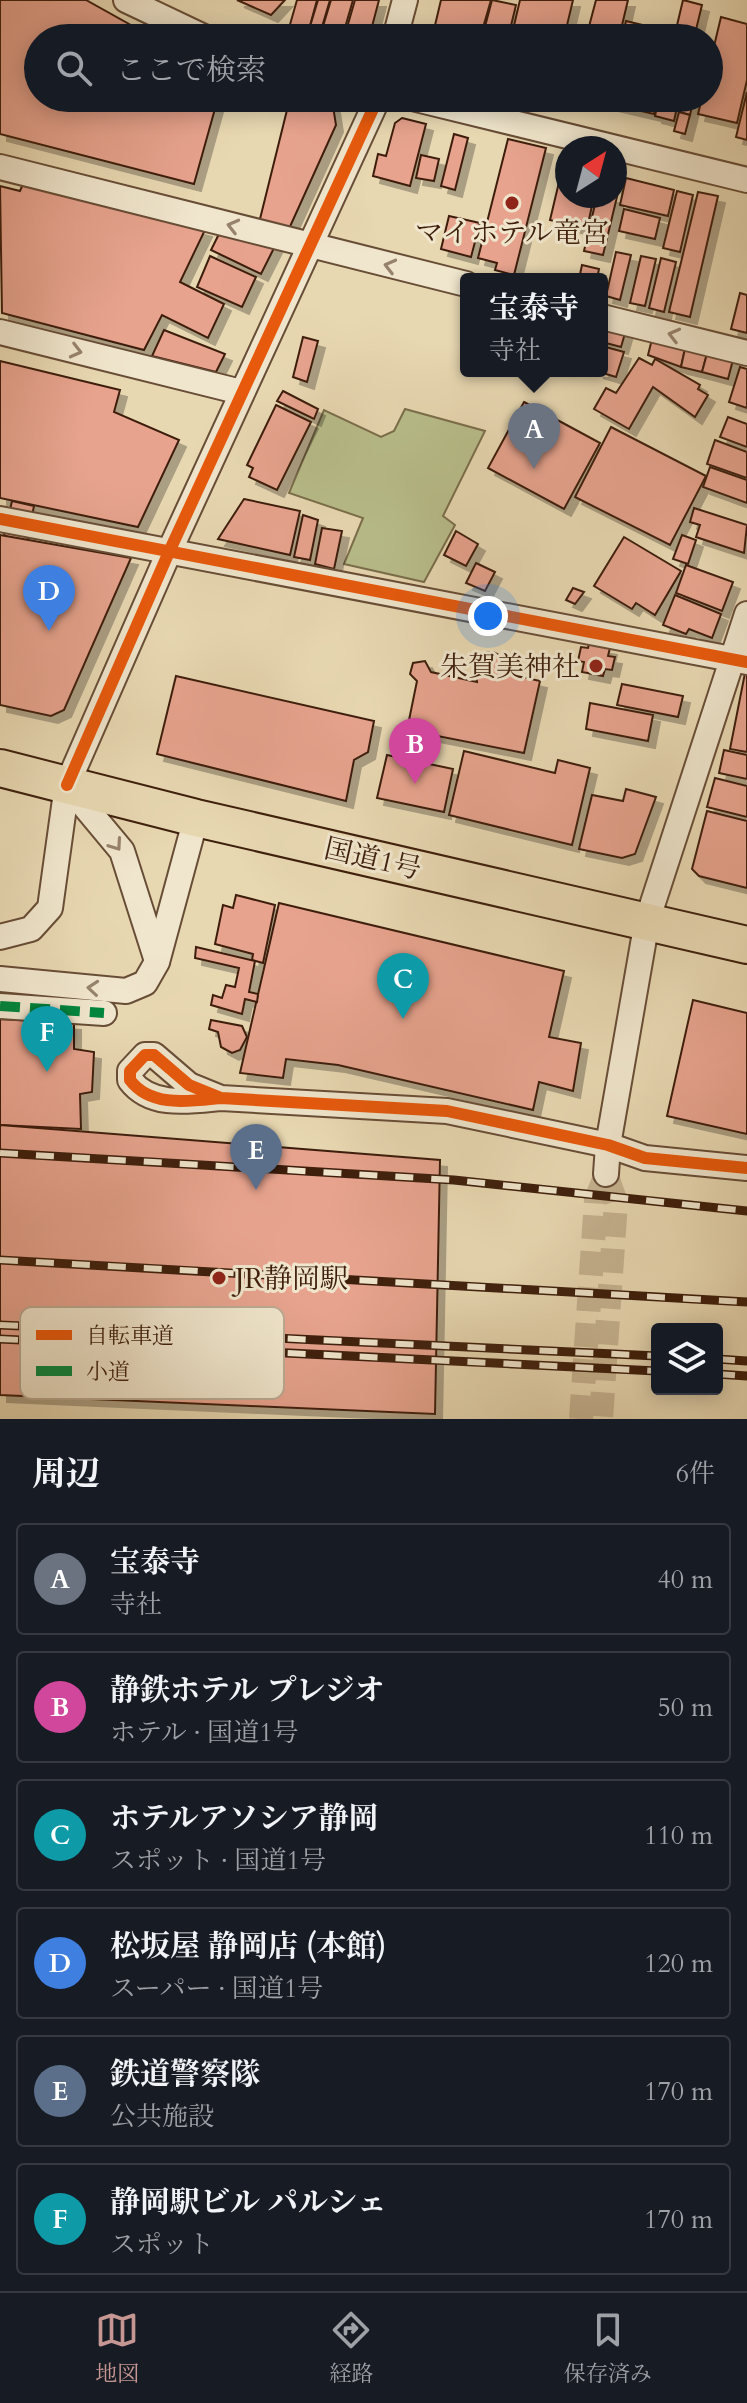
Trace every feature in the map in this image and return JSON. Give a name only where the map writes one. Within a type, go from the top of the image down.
[{"type":"highway","name":"国道1号","points":[[0,768],[196,818],[747,945]]},
{"type":"street","points":[[126,0],[177,24]]},
{"type":"street","points":[[399,24],[405,0]]},
{"type":"street","points":[[0,937],[31,929],[50,908],[67,785],[241,392],[371,112]]},
{"type":"street","points":[[469,112],[747,180]]},
{"type":"street","points":[[0,167],[460,283]]},
{"type":"street","points":[[608,318],[747,353]]},
{"type":"street","points":[[0,332],[241,392]]},
{"type":"street","points":[[0,519],[740,655]]},
{"type":"street","points":[[606,1174],[608,1145],[647,921],[740,655],[747,614]]},
{"type":"street","points":[[67,785],[122,851],[157,962]]},
{"type":"street","points":[[0,979],[126,991],[145,983],[157,962],[196,818]]},
{"type":"street","points":[[0,1006],[104,1013]]},
{"type":"street","points":[[221,1098],[447,1111],[608,1145],[645,1158],[747,1168]]},
{"type":"green space","points":[[405,409],[485,431],[443,516],[455,525],[424,582],[344,564],[363,518],[289,493],[324,410],[381,437],[394,431]]},
{"type":"building","points":[[0,0],[86,0],[129,24],[24,24],[24,112],[214,112],[194,184],[0,134]]},
{"type":"building","points":[[237,0],[285,0],[271,15]]},
{"type":"building","points":[[297,0],[317,0],[310,24],[290,24]]},
{"type":"building","points":[[318,0],[330,0],[323,24],[311,24]]},
{"type":"building","points":[[331,0],[353,0],[346,24],[324,24]]},
{"type":"building","points":[[355,0],[379,0],[373,24],[348,24]]},
{"type":"building","points":[[441,0],[491,0],[484,24],[435,24]]},
{"type":"building","points":[[492,0],[516,5],[511,24],[486,24]]},
{"type":"building","points":[[520,0],[573,0],[567,24],[514,24]]},
{"type":"building","points":[[596,0],[628,0],[622,24],[590,24]]},
{"type":"building","points":[[683,0],[702,5],[697,24],[677,24]]},
{"type":"building","points":[[721,17],[747,24],[747,80],[737,123],[698,114],[723,112],[723,24],[719,24]]},
{"type":"building","points":[[747,92],[747,140],[736,137]]},
{"type":"building","points":[[287,112],[334,112],[336,125],[288,231],[259,223]]},
{"type":"building","points":[[656,112],[676,112],[674,121],[655,116]]},
{"type":"building","points":[[679,112],[690,115],[685,134],[674,131]]},
{"type":"building","points":[[402,118],[426,124],[410,186],[373,176],[378,154],[386,156],[395,123]]},
{"type":"building","points":[[454,134],[468,138],[455,190],[441,186]]},
{"type":"building","name":"マイホテル竜宮","points":[[508,139],[546,148],[515,273],[495,270],[497,263],[478,258]]},
{"type":"building","points":[[421,155],[439,159],[434,181],[416,178]]},
{"type":"building","points":[[627,178],[674,190],[668,216],[627,207]]},
{"type":"building","points":[[23,184],[205,230],[180,282],[224,304],[208,338],[162,315],[144,350],[2,313],[0,186],[20,191]]},
{"type":"building","points":[[677,191],[693,195],[680,252],[663,248]]},
{"type":"building","points":[[698,192],[718,196],[690,317],[669,312]]},
{"type":"building","points":[[555,199],[555,208],[591,208],[587,229],[550,220]]},
{"type":"building","points":[[594,208],[614,208],[603,255],[584,251]]},
{"type":"building","points":[[624,209],[660,218],[655,239],[619,231]]},
{"type":"building","points":[[449,216],[480,223],[471,257],[441,249]]},
{"type":"building","points":[[220,232],[276,244],[261,274],[211,250]]},
{"type":"building","points":[[616,252],[631,255],[620,300],[608,297]]},
{"type":"building","points":[[210,256],[256,277],[242,307],[197,287]]},
{"type":"building","points":[[641,256],[656,259],[645,306],[630,303]]},
{"type":"building","points":[[661,258],[676,262],[664,312],[649,308]]},
{"type":"building","points":[[582,265],[599,269],[598,273],[580,273]]},
{"type":"building","points":[[740,293],[747,295],[747,333],[731,329]]},
{"type":"building","points":[[608,325],[626,330],[621,347],[608,344]]},
{"type":"building","points":[[164,330],[225,354],[216,372],[152,356]]},
{"type":"building","points":[[653,335],[686,344],[681,367],[648,355]]},
{"type":"building","points":[[303,337],[318,341],[307,382],[293,377]]},
{"type":"building","points":[[686,344],[708,350],[702,372],[681,367]]},
{"type":"building","points":[[608,348],[624,352],[616,377],[608,375]]},
{"type":"building","points":[[708,350],[734,356],[728,379],[702,372]]},
{"type":"building","points":[[639,358],[652,365],[655,359],[700,385],[698,389],[708,395],[695,417],[653,387],[629,429],[594,409],[606,388],[616,393]]},
{"type":"building","points":[[0,361],[120,390],[114,412],[179,440],[138,527],[0,498]]},
{"type":"building","points":[[740,367],[747,369],[747,408],[729,402]]},
{"type":"building","points":[[283,391],[318,409],[314,419],[277,401]]},
{"type":"building","points":[[524,402],[600,443],[564,509],[488,468]]},
{"type":"building","points":[[276,405],[311,422],[277,490],[249,477],[253,468],[247,465]]},
{"type":"building","points":[[728,417],[747,424],[747,447],[720,437]]},
{"type":"building","points":[[611,427],[706,476],[670,545],[575,497]]},
{"type":"building","points":[[715,440],[747,452],[747,478],[707,464]]},
{"type":"building","points":[[710,467],[747,480],[747,503],[703,487]]},
{"type":"building","points":[[244,499],[300,511],[290,555],[218,539]]},
{"type":"building","points":[[12,501],[34,506],[27,541],[4,536]]},
{"type":"building","points":[[694,508],[747,525],[744,553],[696,537],[700,525],[690,522]]},
{"type":"building","points":[[303,515],[318,520],[310,560],[294,557]]},
{"type":"building","points":[[322,528],[342,531],[334,569],[315,564]]},
{"type":"building","points":[[456,531],[478,544],[466,566],[444,555]]},
{"type":"building","points":[[0,535],[131,558],[64,710],[51,716],[0,705]]},
{"type":"building","points":[[682,535],[696,540],[688,564],[673,559]]},
{"type":"building","points":[[624,537],[681,571],[655,615],[636,603],[632,609],[594,586]]},
{"type":"building","points":[[476,563],[495,572],[485,591],[466,583]]},
{"type":"building","points":[[686,565],[733,582],[722,611],[676,593]]},
{"type":"building","points":[[573,588],[584,592],[575,604],[566,600]]},
{"type":"building","points":[[675,595],[721,614],[712,638],[689,629],[686,634],[663,625]]},
{"type":"building","points":[[589,644],[610,648],[608,656],[615,657],[612,670],[605,669],[603,676],[582,672],[584,662],[578,661],[581,647],[588,648]]},
{"type":"building","points":[[493,652],[506,659],[509,674],[540,681],[524,753],[407,730],[417,681],[410,674],[413,663],[425,661],[431,672],[477,682],[475,664],[485,653]]},
{"type":"building","points":[[747,673],[747,752],[730,749]]},
{"type":"building","points":[[176,676],[374,721],[368,752],[354,760],[346,801],[157,754]]},
{"type":"building","points":[[622,684],[683,696],[678,717],[617,705]]},
{"type":"building","points":[[590,703],[653,715],[648,741],[586,729]]},
{"type":"building","points":[[724,750],[747,755],[747,779],[719,773]]},
{"type":"building","points":[[464,751],[555,773],[558,760],[590,768],[572,845],[449,815]]},
{"type":"building","points":[[387,755],[453,769],[444,812],[377,798]]},
{"type":"building","points":[[715,778],[747,786],[747,817],[707,807]]},
{"type":"building","points":[[626,789],[656,797],[635,854],[622,858],[579,849],[592,795],[623,801]]},
{"type":"building","points":[[707,811],[747,821],[747,888],[699,876],[692,869]]},
{"type":"building","points":[[236,895],[275,905],[263,963],[252,960],[253,954],[215,944],[223,905],[233,908]]},
{"type":"building","points":[[279,903],[564,971],[549,1037],[581,1043],[573,1091],[539,1082],[533,1110],[338,1065],[286,1059],[283,1078],[240,1073]]},
{"type":"building","points":[[196,947],[255,961],[249,992],[258,994],[257,1002],[245,999],[242,1014],[211,1005],[213,995],[222,998],[226,985],[235,987],[239,968],[195,958]]},
{"type":"building","points":[[693,1000],[747,1013],[747,1134],[667,1116]]},
{"type":"building","points":[[0,1019],[74,1023],[74,1049],[94,1052],[92,1092],[80,1094],[81,1129],[0,1125]]},
{"type":"building","points":[[211,1020],[242,1026],[247,1037],[240,1050],[232,1053],[221,1047],[218,1032],[209,1029]]},
{"type":"building","name":"JR静岡駅","points":[[0,1125],[440,1160],[435,1414],[92,1399],[284,1399],[284,1307],[20,1307],[20,1396],[0,1395]]},
{"type":"tunnel","points":[[581,1419],[596,1200],[606,1174],[616,1202],[601,1419]]},
{"type":"railway","points":[[0,1153],[454,1180],[747,1211]]},
{"type":"railway","points":[[0,1260],[747,1302]]},
{"type":"railway","points":[[0,1325],[20,1326]]},
{"type":"railway","points":[[284,1338],[651,1356]]},
{"type":"railway","points":[[0,1339],[20,1340]]},
{"type":"railway","points":[[284,1353],[651,1371]]},
{"type":"railway","points":[[723,1359],[747,1361]]},
{"type":"railway","points":[[723,1374],[747,1376]]},
{"type":"marked path","points":[[0,1006],[104,1013]]},
{"type":"cycle path","points":[[67,785],[169,552],[372,112]]},
{"type":"cycle path","points":[[0,519],[747,662]]},
{"type":"cycle path","points":[[221,1098],[189,1085],[154,1055],[145,1055],[130,1071],[130,1080],[139,1089],[172,1101],[221,1098],[447,1111],[608,1145],[645,1158],[747,1168]]},
{"type":"place","name":"マイホテル竜宮","points":[[512,203]]},
{"type":"place","name":"宝泰寺","points":[[534,469]]},
{"type":"place","name":"松坂屋 静岡店 (本館)","points":[[49,631]]},
{"type":"place","name":"朱賀美神社","points":[[596,666]]},
{"type":"place","name":"静鉄ホテル プレジオ","points":[[415,784]]},
{"type":"place","name":"ホテルアソシア静岡","points":[[403,1019]]},
{"type":"place","name":"静岡駅ビル パルシェ","points":[[47,1072]]},
{"type":"place","name":"鉄道警察隊","points":[[256,1190]]},
{"type":"place","name":"JR静岡駅","points":[[219,1278]]}]
